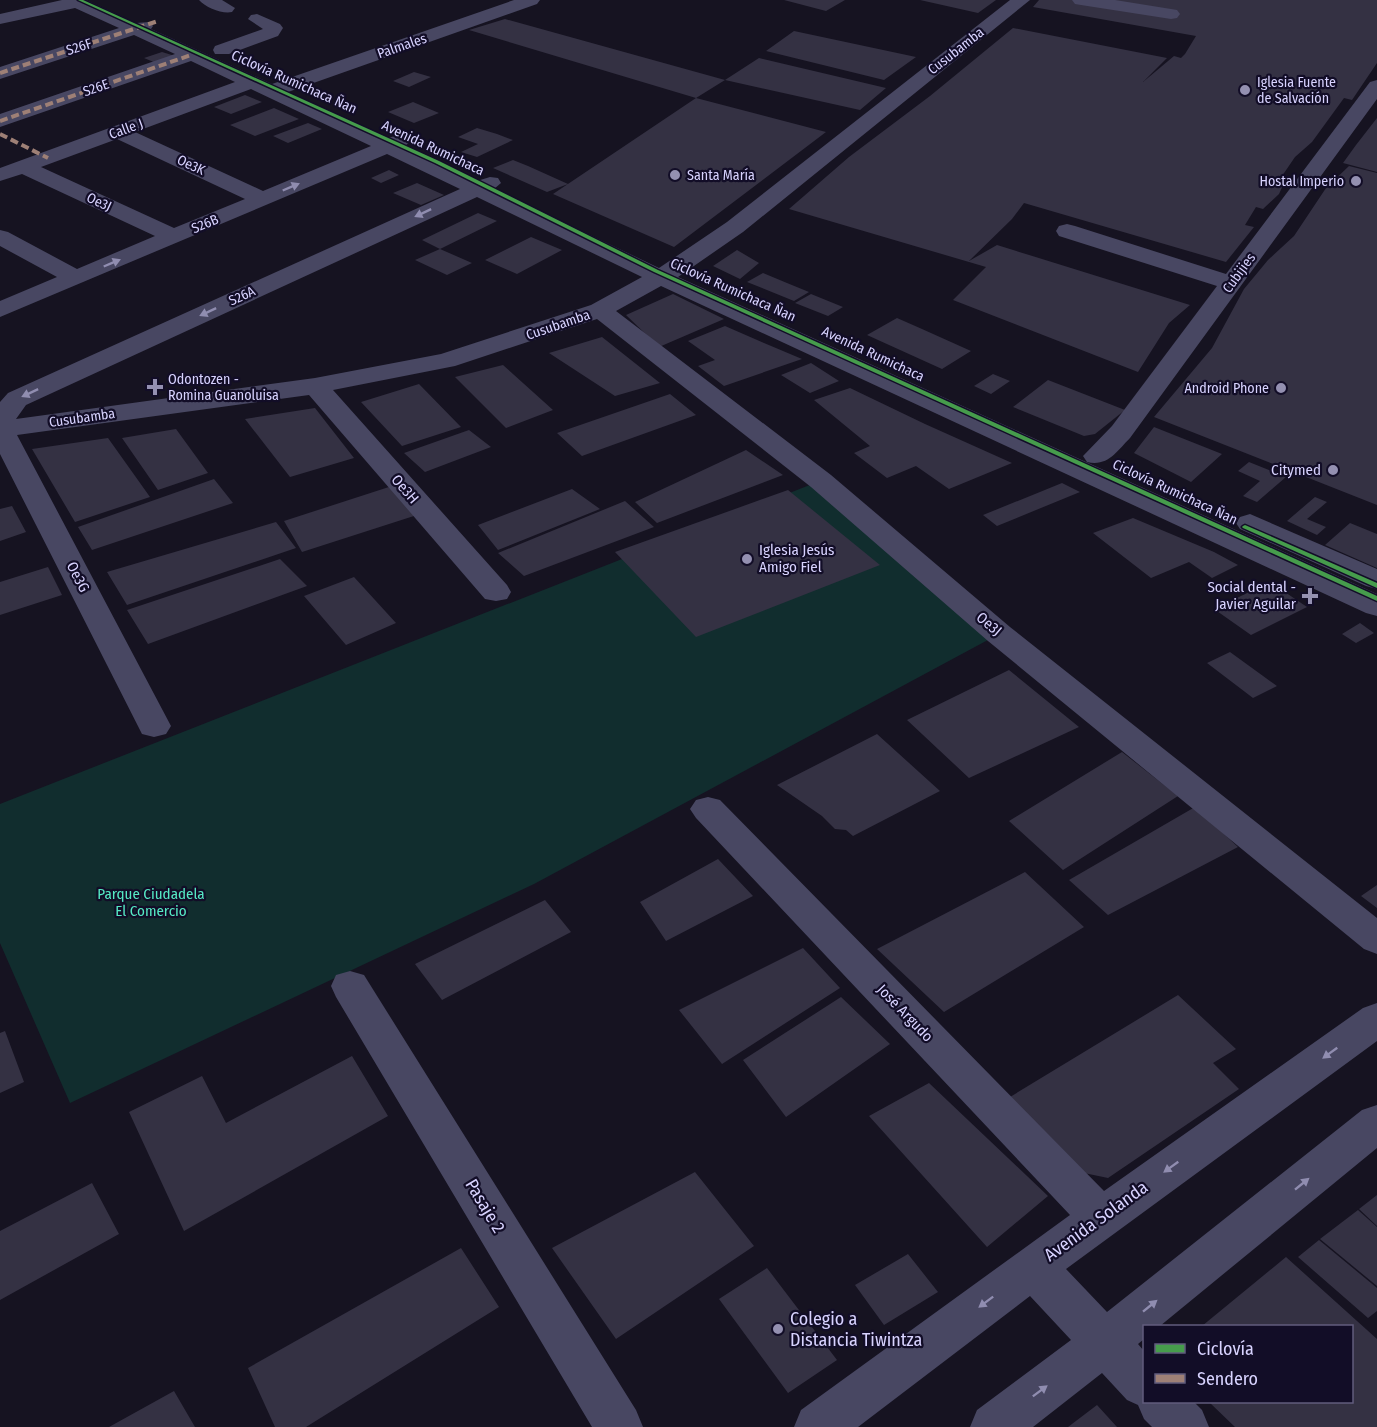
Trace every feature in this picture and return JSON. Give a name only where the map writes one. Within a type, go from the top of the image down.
[{"type":"street","name":"Avenida Rumichaca","points":[[111,0],[296,83],[500,179],[670,271],[1377,606]]},
{"type":"street","points":[[208,0],[226,8]]},
{"type":"street","name":"Palmales","points":[[262,87],[296,83],[531,0]]},
{"type":"street","name":"Cusubamba","points":[[1,429],[315,386],[446,361],[600,310],[670,271],[744,220],[1021,0]]},
{"type":"street","points":[[1081,0],[1171,14]]},
{"type":"street","name":"Avenida Rumichaca","points":[[74,1],[476,189],[1097,456],[1377,580]]},
{"type":"street","points":[[0,19],[74,1]]},
{"type":"street","points":[[222,50],[272,32],[274,28],[257,19]]},
{"type":"street","name":"S26F","points":[[0,73],[158,21]]},
{"type":"street","name":"S26E","points":[[0,121],[191,55]]},
{"type":"street","name":"Calle J","points":[[0,175],[118,132],[262,87]]},
{"type":"street","name":"Cubijies","points":[[1097,456],[1121,432],[1375,91]]},
{"type":"street","name":"Oe3K","points":[[118,132],[263,199]]},
{"type":"street","points":[[0,134],[48,158]]},
{"type":"street","name":"S26B","points":[[0,310],[411,137]]},
{"type":"street","name":"Oe3J","points":[[24,166],[175,237]]},
{"type":"street","name":"S26A","points":[[1,429],[4,413],[17,399],[500,179]]},
{"type":"street","points":[[1067,231],[1232,283]]},
{"type":"street","points":[[0,237],[76,278]]},
{"type":"street","name":"Oe3J","points":[[600,310],[821,481],[999,634],[1377,939]]},
{"type":"street","name":"Oe3H","points":[[315,386],[496,592]]},
{"type":"street","name":"Oe3G","points":[[1,429],[154,726]]},
{"type":"street","name":"José Argudo","points":[[708,809],[1102,1218]]},
{"type":"street","name":"Pasaje 2","points":[[351,986],[619,1427]]},
{"type":"street","name":"Avenida Solanda","points":[[818,1427],[1033,1267],[1377,1019]]},
{"type":"street","points":[[994,1427],[1104,1342],[1377,1123]]},
{"type":"street","points":[[1033,1267],[1143,1383]]},
{"type":"street","points":[[1163,1403],[1185,1427]]},
{"type":"green space","name":"Parque Ciudadela El Comercio","points":[[820,481],[999,634],[534,884],[70,1103],[0,943],[0,804]]},
{"type":"building","points":[[784,0],[845,0],[826,11]]},
{"type":"building","points":[[920,0],[996,0],[978,13]]},
{"type":"building","points":[[1039,0],[1377,0],[1377,63],[1352,100],[1344,98],[1312,142],[1295,157],[1280,179],[1285,181],[1279,194],[1263,209],[1256,207],[1245,225],[1254,227],[1226,262],[1024,203],[1012,219],[969,261],[997,245],[1190,305],[1169,323],[1138,372],[953,300],[986,267],[789,209],[849,157],[930,96],[1013,28],[1167,58],[1143,82],[1174,56],[1181,58],[1196,36],[1033,7]]},
{"type":"building","points":[[505,19],[725,80],[696,98],[469,30]]},
{"type":"building","points":[[794,31],[916,57],[884,80],[766,51]]},
{"type":"building","points":[[162,52],[175,56],[156,63],[144,58]]},
{"type":"building","points":[[759,58],[886,88],[860,110],[725,80]]},
{"type":"building","points":[[414,72],[431,77],[409,87],[393,81]]},
{"type":"building","points":[[245,95],[262,102],[231,114],[214,107]]},
{"type":"building","name":"Santa María","points":[[696,98],[826,132],[674,247],[553,194]]},
{"type":"building","points":[[413,102],[439,113],[414,123],[388,112]]},
{"type":"building","points":[[274,108],[299,119],[255,136],[230,125]]},
{"type":"building","points":[[1377,118],[1377,172],[1343,163],[1356,145]]},
{"type":"building","points":[[308,123],[322,129],[288,143],[273,136]]},
{"type":"building","points":[[477,128],[513,140],[477,157],[461,152],[478,144],[458,137]]},
{"type":"building","points":[[513,160],[568,184],[547,192],[493,168]]},
{"type":"building","points":[[1349,166],[1377,173],[1377,505],[1154,417],[1212,348],[1244,289],[1268,260],[1294,236],[1326,188]]},
{"type":"building","points":[[389,170],[399,175],[381,183],[371,178]]},
{"type":"building","points":[[417,183],[444,195],[421,205],[393,193]]},
{"type":"building","points":[[478,213],[497,221],[440,249],[422,240]]},
{"type":"building","points":[[531,237],[562,250],[517,274],[485,260]]},
{"type":"building","points":[[440,249],[472,263],[447,275],[415,260]]},
{"type":"building","points":[[737,250],[759,263],[740,279],[713,266]]},
{"type":"building","points":[[763,273],[809,292],[794,301],[747,282]]},
{"type":"building","points":[[673,294],[724,319],[659,347],[626,315]]},
{"type":"building","points":[[811,294],[843,307],[828,316],[795,303]]},
{"type":"building","points":[[897,318],[971,351],[942,369],[867,335]]},
{"type":"building","points":[[725,326],[802,359],[724,386],[698,366],[715,360],[688,341]]},
{"type":"building","points":[[602,337],[660,383],[615,396],[549,353]]},
{"type":"building","points":[[811,363],[839,381],[810,393],[781,375]]},
{"type":"building","points":[[503,365],[553,410],[506,428],[455,377]]},
{"type":"building","points":[[993,374],[1010,381],[991,394],[974,386]]},
{"type":"building","points":[[1048,380],[1125,410],[1095,434],[1084,436],[1013,407]]},
{"type":"building","points":[[419,384],[461,427],[402,446],[361,402]]},
{"type":"building","points":[[850,388],[1012,463],[949,489],[916,466],[887,478],[854,453],[870,446],[814,400]]},
{"type":"building","points":[[670,394],[696,415],[582,456],[557,433]]},
{"type":"building","points":[[315,408],[354,458],[290,477],[245,419]]},
{"type":"building","points":[[1154,427],[1222,454],[1191,482],[1134,453]]},
{"type":"building","points":[[176,429],[208,473],[158,490],[122,438]]},
{"type":"building","points":[[469,430],[491,447],[425,472],[404,453]]},
{"type":"building","points":[[108,438],[150,497],[75,522],[32,449]]},
{"type":"building","points":[[746,450],[783,475],[657,523],[635,502]]},
{"type":"building","points":[[1249,462],[1286,477],[1257,502],[1243,496],[1260,481],[1238,471]]},
{"type":"building","points":[[214,479],[233,503],[92,550],[78,527]]},
{"type":"building","points":[[1062,483],[1080,492],[997,526],[983,515]]},
{"type":"building","points":[[392,486],[417,515],[302,552],[284,521]]},
{"type":"building","points":[[572,489],[600,509],[498,550],[478,525]]},
{"type":"building","name":"Iglesia Jesús Amigo Fiel","points":[[788,490],[880,565],[696,637],[615,552]]},
{"type":"building","points":[[1315,497],[1327,502],[1307,519],[1326,527],[1317,535],[1287,521]]},
{"type":"building","points":[[625,501],[654,527],[524,576],[498,553]]},
{"type":"building","points":[[12,506],[26,532],[0,541],[0,509]]},
{"type":"building","points":[[1133,518],[1214,552],[1238,565],[1212,578],[1189,562],[1151,578],[1093,533]]},
{"type":"building","points":[[276,522],[296,548],[127,605],[107,572]]},
{"type":"building","points":[[1350,523],[1377,534],[1377,568],[1325,545]]},
{"type":"building","points":[[280,559],[307,586],[148,644],[127,610]]},
{"type":"building","points":[[48,567],[62,595],[0,615],[0,582]]},
{"type":"building","points":[[354,577],[396,623],[346,645],[304,596]]},
{"type":"building","points":[[1270,582],[1307,607],[1251,635],[1214,609]]},
{"type":"building","points":[[1360,623],[1374,633],[1356,643],[1342,634]]},
{"type":"building","points":[[1230,652],[1277,686],[1253,698],[1207,663]]},
{"type":"building","points":[[1009,670],[1079,727],[969,778],[907,720]]},
{"type":"building","points":[[877,734],[940,791],[853,836],[846,830],[835,829],[822,816],[777,785]]},
{"type":"building","points":[[1122,752],[1178,796],[1063,870],[1009,821]]},
{"type":"building","points":[[1195,807],[1238,847],[1108,915],[1069,880]]},
{"type":"building","points":[[718,859],[753,896],[666,941],[640,902]]},
{"type":"building","points":[[1025,872],[1084,927],[944,1012],[877,949]]},
{"type":"building","points":[[1377,885],[1377,908],[1361,896]]},
{"type":"building","points":[[545,900],[571,932],[442,1000],[415,964]]},
{"type":"building","points":[[803,948],[840,988],[722,1064],[679,1010]]},
{"type":"building","points":[[1178,995],[1236,1049],[1213,1063],[1239,1089],[1108,1178],[1084,1173],[1010,1097]]},
{"type":"building","points":[[841,997],[890,1044],[786,1117],[743,1060]]},
{"type":"building","points":[[5,1031],[24,1082],[0,1093],[0,1033]]},
{"type":"building","points":[[352,1056],[388,1116],[184,1231],[129,1112],[202,1076],[226,1123]]},
{"type":"building","points":[[929,1083],[1048,1196],[987,1247],[869,1116]]},
{"type":"building","points":[[695,1172],[754,1246],[616,1339],[552,1248]]},
{"type":"building","points":[[92,1183],[119,1234],[0,1300],[0,1231]]},
{"type":"building","points":[[1377,1195],[1377,1226],[1359,1209]]},
{"type":"building","points":[[1358,1210],[1377,1227],[1377,1286],[1320,1239]]},
{"type":"building","points":[[1319,1240],[1377,1288],[1377,1311],[1368,1318],[1298,1257]]},
{"type":"building","points":[[461,1248],[499,1307],[306,1427],[275,1427],[248,1368]]},
{"type":"building","points":[[908,1254],[938,1292],[884,1325],[855,1285]]},
{"type":"building","points":[[1286,1257],[1377,1339],[1377,1427],[1235,1427],[1210,1403],[1353,1403],[1353,1325],[1203,1325]]},
{"type":"building","name":"Colegio a Distancia Tiwintza","points":[[767,1268],[837,1360],[788,1393],[719,1299]]},
{"type":"building","points":[[174,1391],[195,1427],[109,1427]]},
{"type":"building","points":[[1097,1405],[1117,1427],[1068,1427]]},
{"type":"marked path","points":[[0,73],[158,21]]},
{"type":"marked path","points":[[0,121],[191,55]]},
{"type":"marked path","points":[[0,134],[48,158]]},
{"type":"cycle path","name":"Ciclovía Rumichaca Ñan","points":[[80,0],[437,162],[656,271],[1377,599]]},
{"type":"cycle path","name":"Ciclovía Rumichaca Ñan","points":[[1245,527],[1377,586]]},
{"type":"place","name":"Iglesia Fuente de Salvación","points":[[1245,90]]},
{"type":"place","name":"Santa María","points":[[675,175]]},
{"type":"place","name":"Hostal Imperio","points":[[1356,181]]},
{"type":"place","name":"Odontozen - Romina Guanoluisa","points":[[155,387]]},
{"type":"place","name":"Android Phone","points":[[1281,388]]},
{"type":"place","name":"Citymed","points":[[1333,470]]},
{"type":"place","name":"Iglesia Jesús Amigo Fiel","points":[[747,559]]},
{"type":"place","name":"Social dental - Javier Aguilar","points":[[1310,596]]},
{"type":"place","name":"Colegio a Distancia Tiwintza","points":[[778,1329]]}]
